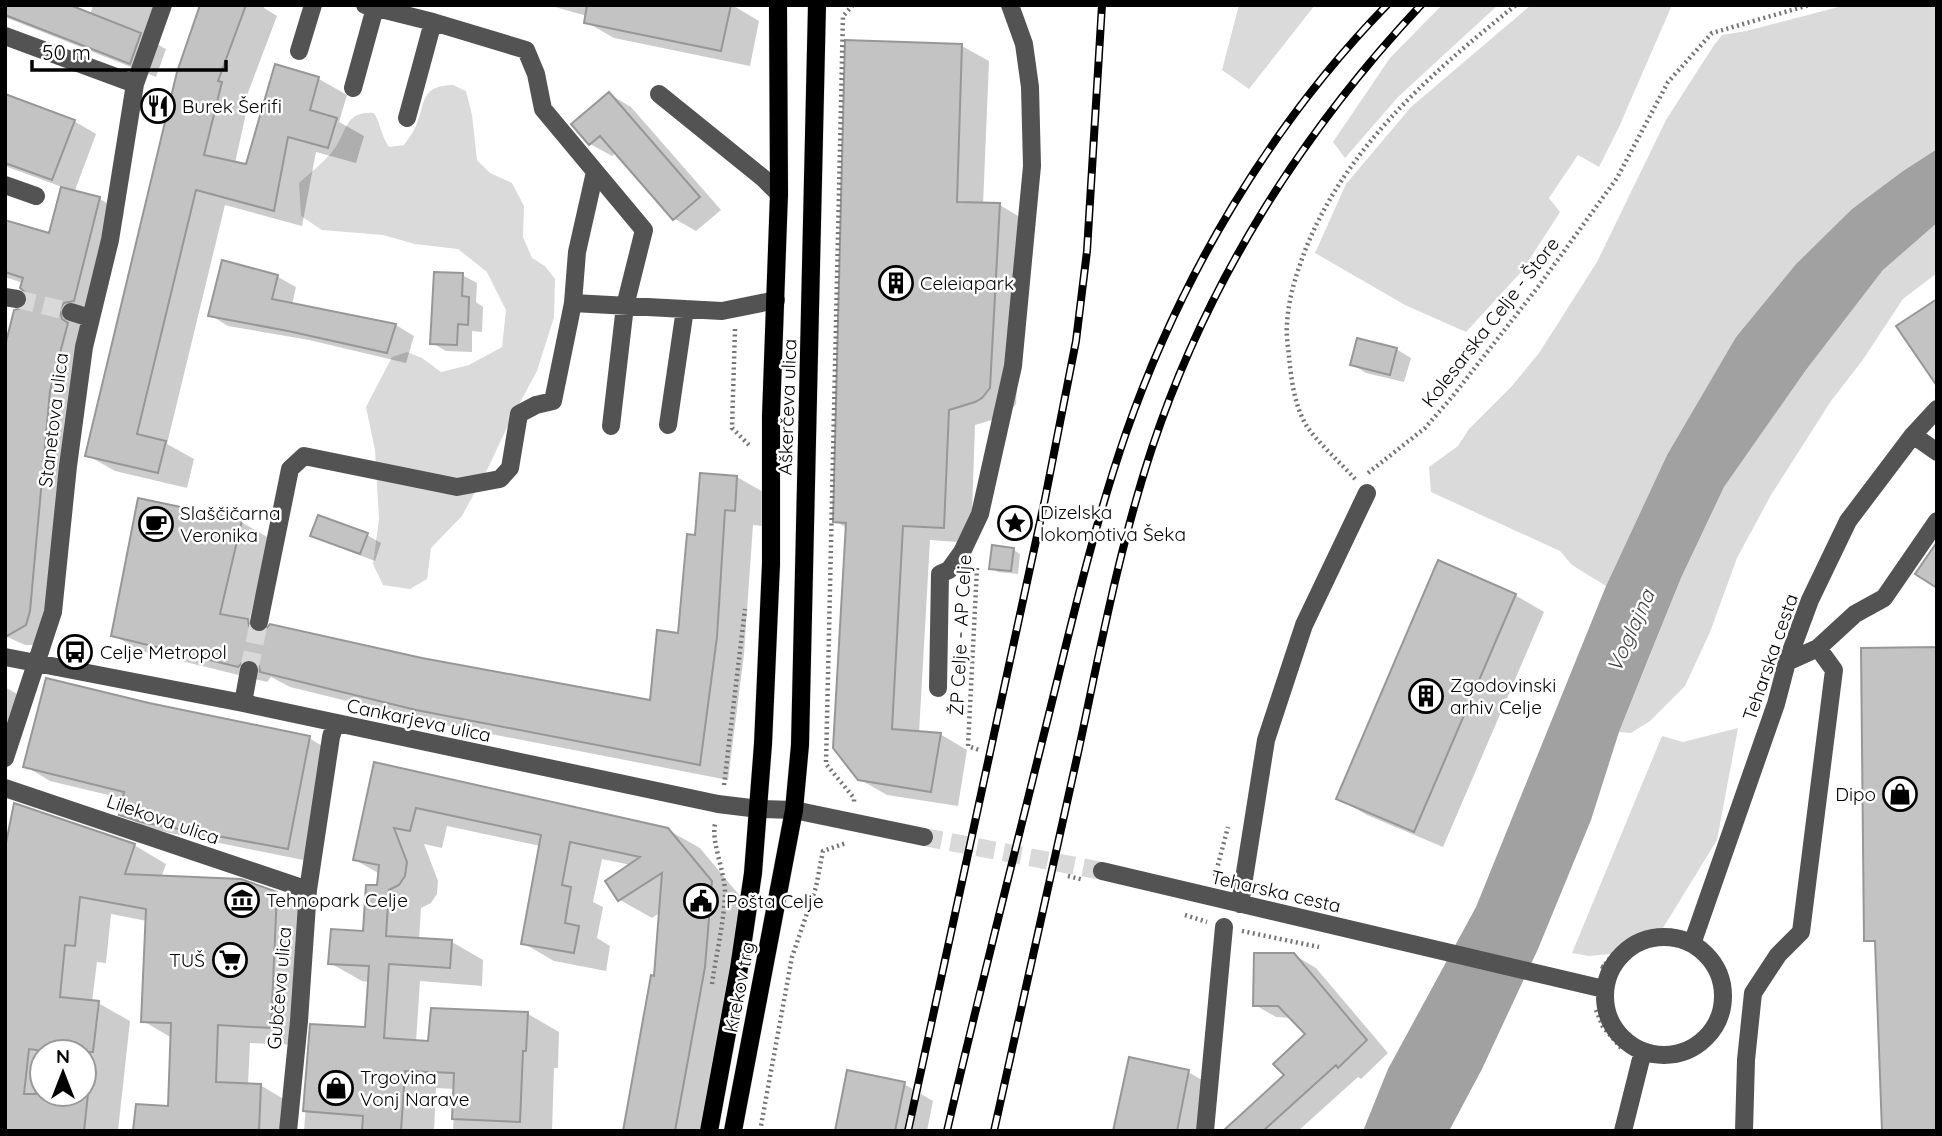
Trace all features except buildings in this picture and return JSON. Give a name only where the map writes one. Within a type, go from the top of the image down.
[{"type":"main road","name":"Aškerčeva ulica","points":[[759,809],[771,564],[771,416],[779,194],[778,5]]},
{"type":"main road","name":"Aškerčeva ulica","points":[[794,810],[800,745],[817,5]]},
{"type":"main road","name":"Krekov trg","points":[[709,1131],[739,968],[759,809]]},
{"type":"main road","name":"Krekov trg","points":[[733,1131],[794,810]]},
{"type":"street","name":"Stanetova ulica","points":[[5,758],[53,612],[84,346],[110,240],[135,84],[163,5]]},
{"type":"street","points":[[299,51],[313,5]]},
{"type":"street","points":[[939,688],[940,574],[949,570],[962,552],[980,514],[1013,366],[1032,166],[1030,87],[1024,44],[1010,5]]},
{"type":"street","points":[[353,88],[370,7],[433,22],[526,50],[536,74],[543,109],[644,230],[625,306],[611,426]]},
{"type":"street","points":[[407,118],[433,22]]},
{"type":"street","points":[[5,36],[135,84]]},
{"type":"street","points":[[659,94],[779,194]]},
{"type":"street","points":[[259,622],[290,470],[304,456],[457,487],[500,479],[510,468],[519,414],[536,405],[553,401],[573,303],[578,252],[595,172]]},
{"type":"street","points":[[5,185],[36,196]]},
{"type":"street","points":[[573,303],[722,311],[776,300]]},
{"type":"street","points":[[668,425],[685,309]]},
{"type":"street","points":[[71,313],[90,318]]},
{"type":"street","name":"Teharska cesta","points":[[1686,937],[1776,704],[1787,662],[1810,600],[1848,521],[1913,435],[1937,409]]},
{"type":"street","points":[[1913,435],[1937,452]]},
{"type":"street","points":[[1241,904],[1266,740],[1304,625],[1362,487]]},
{"type":"street","points":[[1787,662],[1818,648],[1855,614],[1884,598],[1937,521]]},
{"type":"street","points":[[1744,1131],[1746,1060],[1753,993],[1778,955],[1801,932],[1834,670],[1818,648]]},
{"type":"street","name":"Cankarjeva ulica","points":[[5,657],[243,703],[718,804],[794,810]]},
{"type":"street","points":[[243,703],[249,670]]},
{"type":"street","name":"Gubčeva ulica","points":[[288,1131],[308,890],[335,724]]},
{"type":"street","name":"Lilekova ulica","points":[[5,788],[308,890]]},
{"type":"street","points":[[794,810],[924,836]]},
{"type":"street","name":"Teharska cesta","points":[[1102,871],[1604,989]]},
{"type":"street","points":[[1205,1131],[1224,927]]},
{"type":"street","points":[[1623,1131],[1636,1054],[1613,1027],[1606,1009],[1604,989],[1615,963],[1636,943],[1655,937],[1686,937],[1708,956],[1718,973],[1723,992],[1721,1011],[1713,1029],[1699,1043],[1682,1052],[1662,1055],[1636,1054]]},
{"type":"path","points":[[760,1131],[792,957],[816,887],[823,851],[849,842],[854,798],[826,764],[843,16],[853,5]]},
{"type":"path","points":[[1362,487],[1308,427],[1300,412],[1291,375],[1287,325],[1295,277],[1318,218],[1348,168],[1404,102],[1478,35],[1516,5]]},
{"type":"path","name":"Kolesarska Celje - Štore","points":[[1362,487],[1424,428],[1452,397],[1538,287],[1617,178],[1668,82],[1712,33],[1809,5]]},
{"type":"path","points":[[755,451],[732,428],[735,327],[757,304]]},
{"type":"path","name":"ŽP Celje - AP Celje","points":[[978,555],[968,746],[979,750]]},
{"type":"path","points":[[711,989],[725,893],[713,831],[727,777],[747,596]]},
{"type":"path","points":[[1229,823],[1216,874],[1199,920],[1328,949]]},
{"type":"path","points":[[1595,965],[1603,967],[1617,949],[1630,939],[1655,930],[1686,937]]},
{"type":"path","points":[[1594,1005],[1603,1027],[1636,1054]]},
{"type":"shaded area","points":[[1239,5],[1315,5],[1249,89],[1222,70]]},
{"type":"shaded area","points":[[1442,5],[1498,5],[1398,97],[1345,158],[1333,142],[1390,58]]},
{"type":"shaded area","points":[[1531,5],[1672,5],[1599,167],[1578,155],[1549,198],[1560,212],[1522,271],[1466,332],[1405,305],[1315,253],[1346,184],[1411,107]]},
{"type":"shaded area","points":[[1846,5],[1937,5],[1937,149],[1852,209],[1796,264],[1736,337],[1667,455],[1606,586],[1572,565],[1560,551],[1431,492],[1429,467],[1458,446],[1469,429],[1511,387],[1539,353],[1597,262],[1666,120],[1722,35]]},
{"type":"shaded area","points":[[453,85],[466,91],[472,115],[477,160],[490,173],[512,183],[524,206],[523,237],[532,258],[545,266],[555,279],[554,317],[537,371],[489,466],[462,516],[431,548],[427,579],[410,589],[383,585],[373,564],[379,519],[375,450],[366,407],[392,357],[407,352],[422,358],[441,372],[469,365],[502,347],[506,310],[487,272],[458,249],[415,244],[383,235],[322,230],[301,216],[299,183],[332,152],[351,119],[364,113],[374,113],[389,147],[404,145],[415,129],[429,92],[435,88]]},
{"type":"shaded area","points":[[1937,223],[1937,273],[1903,299],[1862,361],[1831,401],[1771,495],[1737,558],[1710,632],[1685,686],[1650,721],[1631,733],[1619,732],[1681,578],[1724,487],[1806,370],[1883,270]]},
{"type":"shaded area","points":[[1738,728],[1717,840],[1655,941],[1622,953],[1588,956],[1572,953],[1662,736],[1683,742]]},
{"type":"water","name":"Voglajna","points":[[1937,149],[1937,223],[1883,270],[1806,370],[1724,487],[1681,578],[1649,657],[1619,732],[1591,820],[1538,949],[1482,1069],[1449,1131],[1363,1131],[1388,1069],[1476,907],[1606,586],[1667,455],[1736,337],[1796,264],[1852,209]]},
{"type":"tunnel","points":[[17,299],[71,312]]},
{"type":"tunnel","points":[[249,670],[259,622]]},
{"type":"tunnel","points":[[924,837],[1102,871]]},
{"type":"railway","points":[[908,1131],[1045,499],[1076,341],[1087,251],[1102,5]]},
{"type":"railway","points":[[947,1131],[1091,548],[1113,471],[1148,374],[1202,260],[1233,205],[1305,100],[1344,51],[1387,5]]},
{"type":"railway","points":[[994,1131],[1120,561],[1140,486],[1174,387],[1200,327],[1262,212],[1336,104],[1421,5]]},
{"type":"place","name":"Burek Šerifi","points":[[158,106]]},
{"type":"place","name":"Celeiapark","points":[[896,283]]},
{"type":"place","name":"Dizelska lokomotiva Šeka","points":[[1015,523]]},
{"type":"place","name":"Slaščičarna Veronika","points":[[156,524]]},
{"type":"place","name":"Celje Metropol","points":[[75,652]]},
{"type":"place","name":"Zgodovinski arhiv Celje","points":[[1426,696]]},
{"type":"place","name":"Dipo","points":[[1900,794]]},
{"type":"place","name":"Tehnopark Celje","points":[[242,900]]},
{"type":"place","name":"Pošta Celje","points":[[701,901]]},
{"type":"place","name":"TUŠ","points":[[230,960]]},
{"type":"place","name":"Trgovina Vonj Narave","points":[[336,1088]]}]
